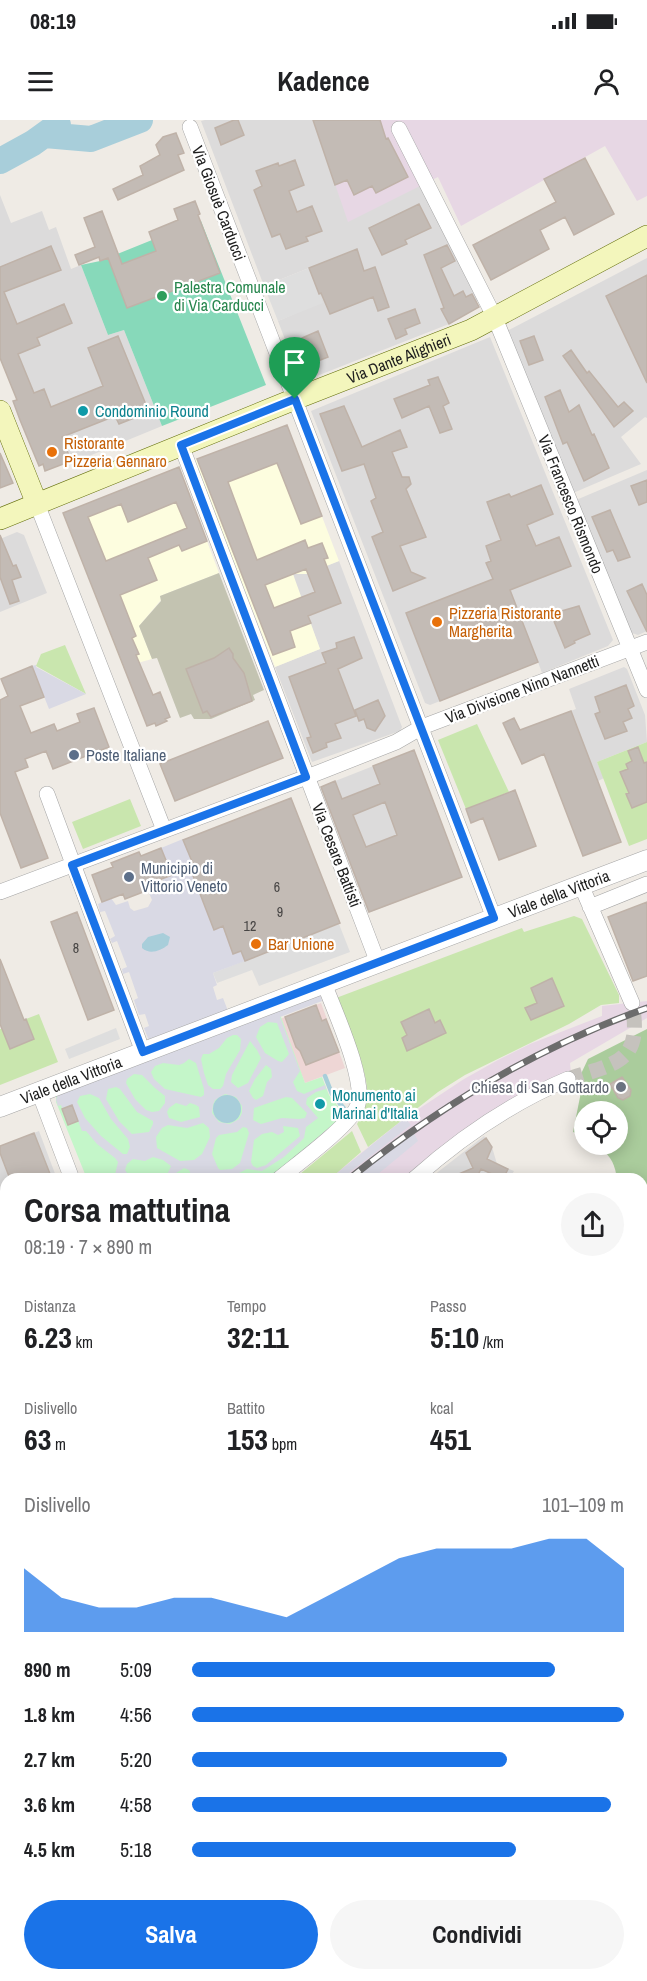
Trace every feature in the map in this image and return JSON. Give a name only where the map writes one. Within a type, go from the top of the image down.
[{"type":"main road","name":"Via Dante Alighieri","points":[[0,519],[471,330],[647,236]]},
{"type":"main road","points":[[0,411],[37,504]]},
{"type":"street","name":"Via Giosuè Carducci","points":[[190,127],[494,918]]},
{"type":"street","points":[[399,129],[495,318]]},
{"type":"street","name":"Via Francesco Rismondo","points":[[495,318],[647,690]]},
{"type":"street","name":"Via Cesare Battisti","points":[[181,445],[378,963]]},
{"type":"street","points":[[37,504],[164,830]]},
{"type":"street","name":"Via Divisione Nino Nannetti","points":[[0,892],[306,777],[396,742],[422,727],[647,642]]},
{"type":"street","points":[[47,794],[143,1052]]},
{"type":"street","name":"Viale della Vittoria","points":[[0,1107],[647,860]]},
{"type":"street","name":"Viale della Vittoria","points":[[590,907],[647,884]]},
{"type":"street","points":[[581,885],[632,1003]]},
{"type":"street","points":[[286,1173],[346,1123],[358,1106],[360,1088],[356,1069],[324,983]]},
{"type":"street","points":[[421,1173],[498,1115],[538,1092],[568,1079]]},
{"type":"street","points":[[39,1092],[70,1173]]},
{"type":"shaded area","points":[[313,120],[421,185],[479,300],[476,302],[479,307],[449,324],[304,381],[300,379],[278,321],[322,302],[309,268],[264,286],[201,121]]},
{"type":"shaded area","points":[[313,120],[647,120],[647,196],[637,201],[605,146],[461,226],[438,177],[348,222]]},
{"type":"shaded area","points":[[0,195],[11,223],[42,211],[49,230],[56,227],[71,269],[81,265],[108,335],[124,330],[162,426],[72,463],[71,461],[39,466],[13,401],[17,399],[0,358]]},
{"type":"shaded area","points":[[647,258],[647,418],[645,417],[621,437],[641,464],[573,493],[507,331]]},
{"type":"shaded area","points":[[309,268],[323,303],[278,321],[264,286]]},
{"type":"shaded area","points":[[490,337],[613,640],[608,646],[542,673],[538,662],[430,705],[425,703],[311,411]]},
{"type":"shaded area","points":[[287,425],[339,561],[306,574],[293,574],[320,649],[275,667],[194,460]]},
{"type":"shaded area","points":[[179,467],[219,573],[160,596],[161,600],[139,626],[152,659],[123,667],[63,513]]},
{"type":"shaded area","points":[[647,470],[647,631],[638,635],[632,633],[576,500]]},
{"type":"shaded area","points":[[17,532],[24,535],[47,593],[0,612],[0,539]]},
{"type":"shaded area","points":[[339,561],[402,727],[400,731],[312,762],[275,667],[320,649],[292,574],[306,574]]},
{"type":"shaded area","points":[[219,573],[264,690],[253,695],[255,700],[211,719],[194,719],[191,714],[180,718],[157,658],[152,659],[139,626],[161,601],[160,596]]},
{"type":"shaded area","points":[[36,665],[86,694],[49,709],[32,666]]},
{"type":"shaded area","points":[[624,667],[627,669],[645,715],[647,742],[597,762],[604,778],[598,781],[621,842],[583,856],[533,725],[576,709],[569,689]]},
{"type":"shaded area","points":[[414,750],[462,877],[368,913],[320,787]]},
{"type":"shaded area","points":[[183,839],[196,871],[192,873],[214,930],[238,920],[296,908],[226,935],[233,954],[241,951],[245,961],[213,973],[217,985],[213,987],[217,1000],[223,998],[228,1011],[149,1041],[144,1028],[149,1026],[145,1014],[139,1015],[134,1000],[138,998],[129,972],[123,974],[122,969],[127,967],[117,941],[112,943],[110,939],[115,936],[105,911],[100,912],[98,904],[111,898],[116,905],[128,901],[130,908],[134,911],[148,907],[152,900],[149,893],[162,887],[164,884],[162,878],[172,874],[161,848]]},
{"type":"shaded area","points":[[339,924],[350,952],[259,986],[252,970],[217,983],[213,973]]},
{"type":"shaded area","points":[[319,991],[322,1001],[280,1017],[300,1071],[293,1082],[297,1091],[304,1094],[325,1085],[326,1089],[307,1098],[306,1104],[318,1118],[306,1127],[304,1138],[300,1142],[284,1157],[262,1171],[247,1169],[239,1173],[190,1173],[184,1168],[176,1173],[168,1173],[171,1166],[153,1157],[145,1161],[133,1159],[127,1164],[125,1170],[127,1173],[115,1173],[118,1162],[86,1131],[82,1131],[72,1105],[62,1108],[61,1105],[58,1106],[56,1100],[58,1093]],"holes":[[[268,1022],[277,1023],[289,1054],[282,1062],[265,1053],[256,1037],[260,1027]],[[237,1035],[241,1039],[240,1050],[226,1074],[223,1086],[220,1089],[213,1089],[208,1085],[201,1059],[203,1054],[209,1054],[219,1048],[227,1038]],[[250,1041],[261,1058],[248,1083],[238,1088],[231,1082],[232,1075]],[[189,1059],[196,1063],[204,1095],[201,1097],[165,1089],[154,1079],[151,1072],[155,1066],[163,1063],[179,1065]],[[266,1065],[271,1069],[272,1077],[267,1082],[263,1096],[256,1100],[249,1091]],[[134,1074],[142,1075],[165,1096],[165,1103],[159,1111],[146,1110],[135,1099],[126,1083],[127,1079]],[[116,1087],[120,1089],[137,1112],[153,1121],[149,1132],[132,1134],[119,1121],[106,1099],[108,1089]],[[90,1094],[99,1098],[111,1119],[128,1139],[130,1147],[127,1154],[123,1154],[101,1136],[85,1118],[77,1102],[80,1096]],[[225,1094],[236,1097],[242,1106],[242,1113],[239,1119],[230,1124],[219,1122],[212,1113],[215,1100]],[[286,1097],[292,1098],[307,1113],[305,1118],[282,1118],[261,1124],[253,1120],[254,1108]],[[176,1103],[186,1106],[190,1103],[199,1107],[200,1117],[181,1122],[169,1118],[167,1112]],[[203,1123],[209,1128],[210,1137],[202,1154],[194,1160],[180,1161],[157,1148],[156,1137],[162,1128],[168,1125],[187,1128]],[[283,1126],[298,1128],[300,1136],[266,1165],[257,1168],[253,1166],[251,1162],[254,1140],[262,1134],[272,1132],[278,1135],[284,1132]],[[243,1127],[247,1128],[249,1133],[240,1163],[232,1169],[220,1170],[212,1154],[219,1135],[237,1132]]]},
{"type":"shaded area","points":[[647,1001],[647,1018],[570,1063],[571,1073],[418,1173],[336,1173],[405,1118],[464,1079],[530,1044],[602,1016],[602,1006]]},
{"type":"shaded area","points":[[321,1003],[345,1068],[305,1083],[280,1019]]},
{"type":"shaded area","points":[[116,1028],[120,1039],[69,1059],[65,1049]]},
{"type":"shaded area","points":[[405,1118],[411,1125],[349,1173],[337,1173]]},
{"type":"shaded area","points":[[39,1131],[55,1173],[0,1173],[0,1146]]},
{"type":"shaded area","points":[[414,1133],[418,1141],[379,1173],[361,1173]]},
{"type":"shaded area","points":[[484,1136],[492,1147],[497,1164],[514,1171],[513,1173],[437,1173]]},
{"type":"green space","name":"Palestra Comunale di Via Carducci","points":[[201,221],[266,385],[162,426],[124,330],[108,335],[81,265],[100,261],[152,240],[153,242]]},
{"type":"green space","points":[[65,645],[86,694],[36,666],[41,654]]},
{"type":"green space","points":[[477,724],[509,792],[466,809],[438,740]]},
{"type":"green space","points":[[647,742],[647,839],[629,846],[597,762]]},
{"type":"green space","points":[[130,799],[141,826],[83,849],[72,822]]},
{"type":"green space","points":[[574,916],[582,919],[619,995],[619,1003],[601,1005],[569,1024],[465,1075],[438,1092],[368,1147],[357,1124],[364,1111],[366,1100],[365,1075],[336,998],[522,928],[524,932]]},
{"type":"green space","points":[[277,1006],[305,1083],[322,1077],[329,1095],[344,1114],[276,1173],[85,1173],[56,1102],[56,1096]]},
{"type":"green space","points":[[39,1014],[58,1062],[0,1085],[0,1029],[10,1049],[34,1039],[26,1019]]},
{"type":"green space","points":[[647,1029],[647,1173],[616,1173],[607,1155],[628,1155],[628,1101],[579,1101],[582,1087],[580,1076],[588,1059]]},
{"type":"green space","points":[[352,1131],[361,1152],[337,1173],[301,1173]]},
{"type":"water","points":[[163,933],[170,937],[168,945],[155,951],[142,948],[142,944],[148,937]]},
{"type":"water","points":[[227,1095],[237,1099],[241,1109],[237,1119],[227,1123],[217,1119],[213,1109],[217,1099]]},
{"type":"building","points":[[238,120],[244,135],[221,145],[215,128]]},
{"type":"building","points":[[313,120],[380,120],[386,139],[388,138],[408,177],[376,193],[372,186],[354,195],[347,180],[335,185]]},
{"type":"building","points":[[176,133],[184,153],[178,155],[184,170],[118,200],[113,189],[143,175],[140,166],[160,155],[156,145],[163,137]]},
{"type":"building","points":[[585,158],[614,214],[574,235],[565,217],[540,230],[549,249],[491,280],[473,245],[556,202],[544,179]]},
{"type":"building","points":[[295,160],[304,185],[289,191],[297,212],[312,206],[322,231],[306,237],[308,241],[286,249],[280,234],[272,237],[254,190],[262,186],[256,171]]},
{"type":"building","points":[[195,201],[220,273],[127,308],[108,258],[100,261],[99,257],[79,265],[75,255],[95,247],[84,218],[102,211],[122,264],[156,251],[149,232],[178,220],[174,209]]},
{"type":"building","points":[[419,204],[431,228],[405,240],[407,244],[382,255],[369,228]]},
{"type":"building","points":[[447,245],[455,261],[441,268],[454,296],[463,291],[466,297],[472,294],[479,307],[449,324],[441,309],[444,308],[424,255]]},
{"type":"building","points":[[51,246],[61,270],[4,292],[17,324],[64,304],[72,323],[37,338],[40,345],[18,354],[34,393],[44,389],[51,407],[103,386],[88,348],[118,336],[149,412],[119,424],[115,416],[62,437],[71,461],[45,471],[43,464],[39,466],[20,420],[13,401],[17,400],[0,358],[0,267]]},
{"type":"building","points":[[357,249],[364,271],[375,267],[389,307],[378,311],[373,297],[330,314],[309,268]]},
{"type":"building","points":[[647,275],[647,383],[606,296]]},
{"type":"building","points":[[415,309],[420,323],[405,329],[407,334],[396,339],[388,319]]},
{"type":"building","points":[[318,331],[328,357],[318,361],[300,358],[293,342]]},
{"type":"building","points":[[534,336],[543,360],[529,365],[520,341]]},
{"type":"building","points":[[571,350],[587,373],[589,371],[618,407],[624,402],[633,411],[614,427],[563,356]]},
{"type":"building","points":[[438,377],[449,403],[443,406],[452,429],[440,433],[429,406],[402,418],[394,399],[430,385],[428,380]]},
{"type":"building","points":[[560,390],[569,412],[579,405],[609,468],[584,481],[567,442],[563,444],[545,397]]},
{"type":"building","points":[[344,406],[362,447],[400,430],[407,447],[392,452],[402,477],[409,477],[411,484],[406,489],[426,537],[400,546],[411,572],[425,578],[393,591],[372,537],[383,532],[371,501],[376,498],[364,464],[342,471],[320,414]]},
{"type":"building","points":[[287,425],[322,516],[301,524],[277,463],[228,482],[257,560],[305,540],[308,548],[322,543],[328,558],[324,559],[341,603],[308,616],[311,623],[290,631],[295,647],[273,655],[197,459]],"holes":[[[306,569],[315,592],[274,608],[265,585]]]},
{"type":"building","points":[[0,453],[13,483],[0,488]]},
{"type":"building","points":[[179,467],[207,541],[182,551],[179,545],[148,558],[157,580],[120,595],[136,636],[132,638],[139,654],[136,655],[153,695],[160,692],[170,717],[165,719],[167,721],[156,726],[155,723],[147,726],[63,513]],"holes":[[[176,502],[187,528],[106,561],[88,517],[121,504],[128,522]]]},
{"type":"building","points":[[647,480],[647,502],[639,505],[631,486]]},
{"type":"building","points":[[541,485],[553,514],[527,525],[536,546],[559,537],[571,566],[510,590],[538,662],[440,701],[406,613],[493,579],[486,563],[491,561],[486,546],[501,540],[487,502],[509,494],[511,497]]},
{"type":"building","points":[[610,510],[630,557],[618,561],[613,550],[607,552],[592,517]]},
{"type":"building","points":[[0,535],[13,566],[16,565],[21,577],[12,580],[19,601],[10,604],[0,577]]},
{"type":"building","points":[[642,584],[647,595],[647,632],[627,591]]},
{"type":"building","points":[[579,606],[590,634],[565,648],[551,614]]},
{"type":"building","points":[[354,637],[362,658],[338,669],[356,716],[335,724],[341,738],[326,743],[327,747],[313,753],[307,738],[311,737],[289,677],[326,663],[322,653],[337,648],[336,643]]},
{"type":"building","points":[[229,648],[244,673],[252,701],[211,717],[207,711],[203,713],[186,669],[214,658]]},
{"type":"building","points":[[32,666],[44,697],[20,706],[31,733],[54,724],[57,731],[80,722],[77,714],[94,708],[109,747],[53,769],[46,751],[25,759],[28,767],[15,772],[48,858],[21,868],[0,813],[0,700],[8,696],[1,679]]},
{"type":"building","points":[[626,685],[634,706],[628,709],[632,718],[623,722],[627,731],[605,739],[595,714],[600,712],[595,697]]},
{"type":"building","points":[[378,700],[385,716],[375,731],[367,728],[364,719],[359,721],[355,710]]},
{"type":"building","points":[[571,711],[621,842],[583,856],[544,754],[522,764],[503,723],[514,718],[520,730]]},
{"type":"building","points":[[268,721],[283,758],[175,801],[160,764]]},
{"type":"building","points":[[638,747],[644,763],[647,762],[647,802],[632,808],[626,794],[629,793],[620,772],[628,769],[626,764],[632,761],[628,751]]},
{"type":"building","points":[[414,750],[462,877],[369,912],[321,787],[335,781],[342,799],[380,784],[373,766]],"holes":[[[385,802],[397,835],[366,847],[353,815]]]},
{"type":"building","points":[[515,790],[536,846],[499,860],[483,818],[471,823],[466,809]]},
{"type":"building","points":[[291,798],[340,923],[245,961],[241,951],[233,954],[223,926],[214,930],[192,873],[196,871],[183,840]]},
{"type":"building","name":"Municipio di Vittorio Veneto","points":[[161,848],[172,875],[151,883],[153,888],[138,894],[125,899],[123,894],[102,902],[92,875],[113,867],[111,863],[139,852],[141,856]]},
{"type":"building","points":[[647,902],[647,976],[633,981],[608,917]]},
{"type":"building","points":[[77,912],[114,1010],[88,1020],[51,922]]},
{"type":"building","points":[[0,959],[34,1039],[10,1049],[0,1024]]},
{"type":"building","points":[[552,978],[564,1006],[531,1020],[525,1008],[537,1003],[531,988]]},
{"type":"building","points":[[316,1005],[322,1021],[326,1019],[339,1052],[306,1065],[296,1047],[285,1017]]},
{"type":"building","points":[[429,1009],[435,1023],[440,1020],[446,1033],[407,1051],[402,1038],[407,1035],[401,1022]]},
{"type":"building","name":"Chiesa di San Gottardo","points":[[622,1077],[631,1090],[630,1096],[623,1100],[618,1098],[610,1084]]},
{"type":"building","points":[[72,1105],[78,1121],[68,1125],[62,1109]]},
{"type":"building","points":[[34,1133],[50,1173],[8,1173],[0,1153],[0,1146]]},
{"type":"building","points":[[486,1138],[492,1147],[487,1159],[508,1169],[506,1173],[490,1173],[481,1169],[479,1173],[461,1173],[473,1168],[466,1153]]},
{"type":"waterway","points":[[45,135],[91,139],[140,120]]},
{"type":"waterway","points":[[0,161],[33,143],[58,125]]},
{"type":"waterway","points":[[325,1076],[332,1094],[346,1111]]},
{"type":"tunnel","points":[[568,1079],[600,1069],[622,1058],[633,1038],[632,1003]]},
{"type":"railway","points":[[357,1173],[418,1127],[491,1081],[567,1041],[647,1008]]},
{"type":"place","name":"Palestra Comunale di Via Carducci","points":[[162,296]]},
{"type":"place","name":"Condominio Round","points":[[83,411]]},
{"type":"place","name":"Ristorante Pizzeria Gennaro","points":[[52,452]]},
{"type":"place","name":"Pizzeria Ristorante Margherita","points":[[437,622]]},
{"type":"place","name":"Poste Italiane","points":[[74,755]]},
{"type":"place","name":"Municipio di Vittorio Veneto","points":[[129,877]]},
{"type":"place","name":"Bar Unione","points":[[256,944]]},
{"type":"place","name":"Chiesa di San Gottardo","points":[[621,1087]]},
{"type":"place","name":"Monumento ai Marinai d'Italia","points":[[320,1104]]},
{"type":"route","points":[[295,399],[494,918],[143,1052],[72,865],[306,777],[185,461],[181,445],[295,399]]}]
